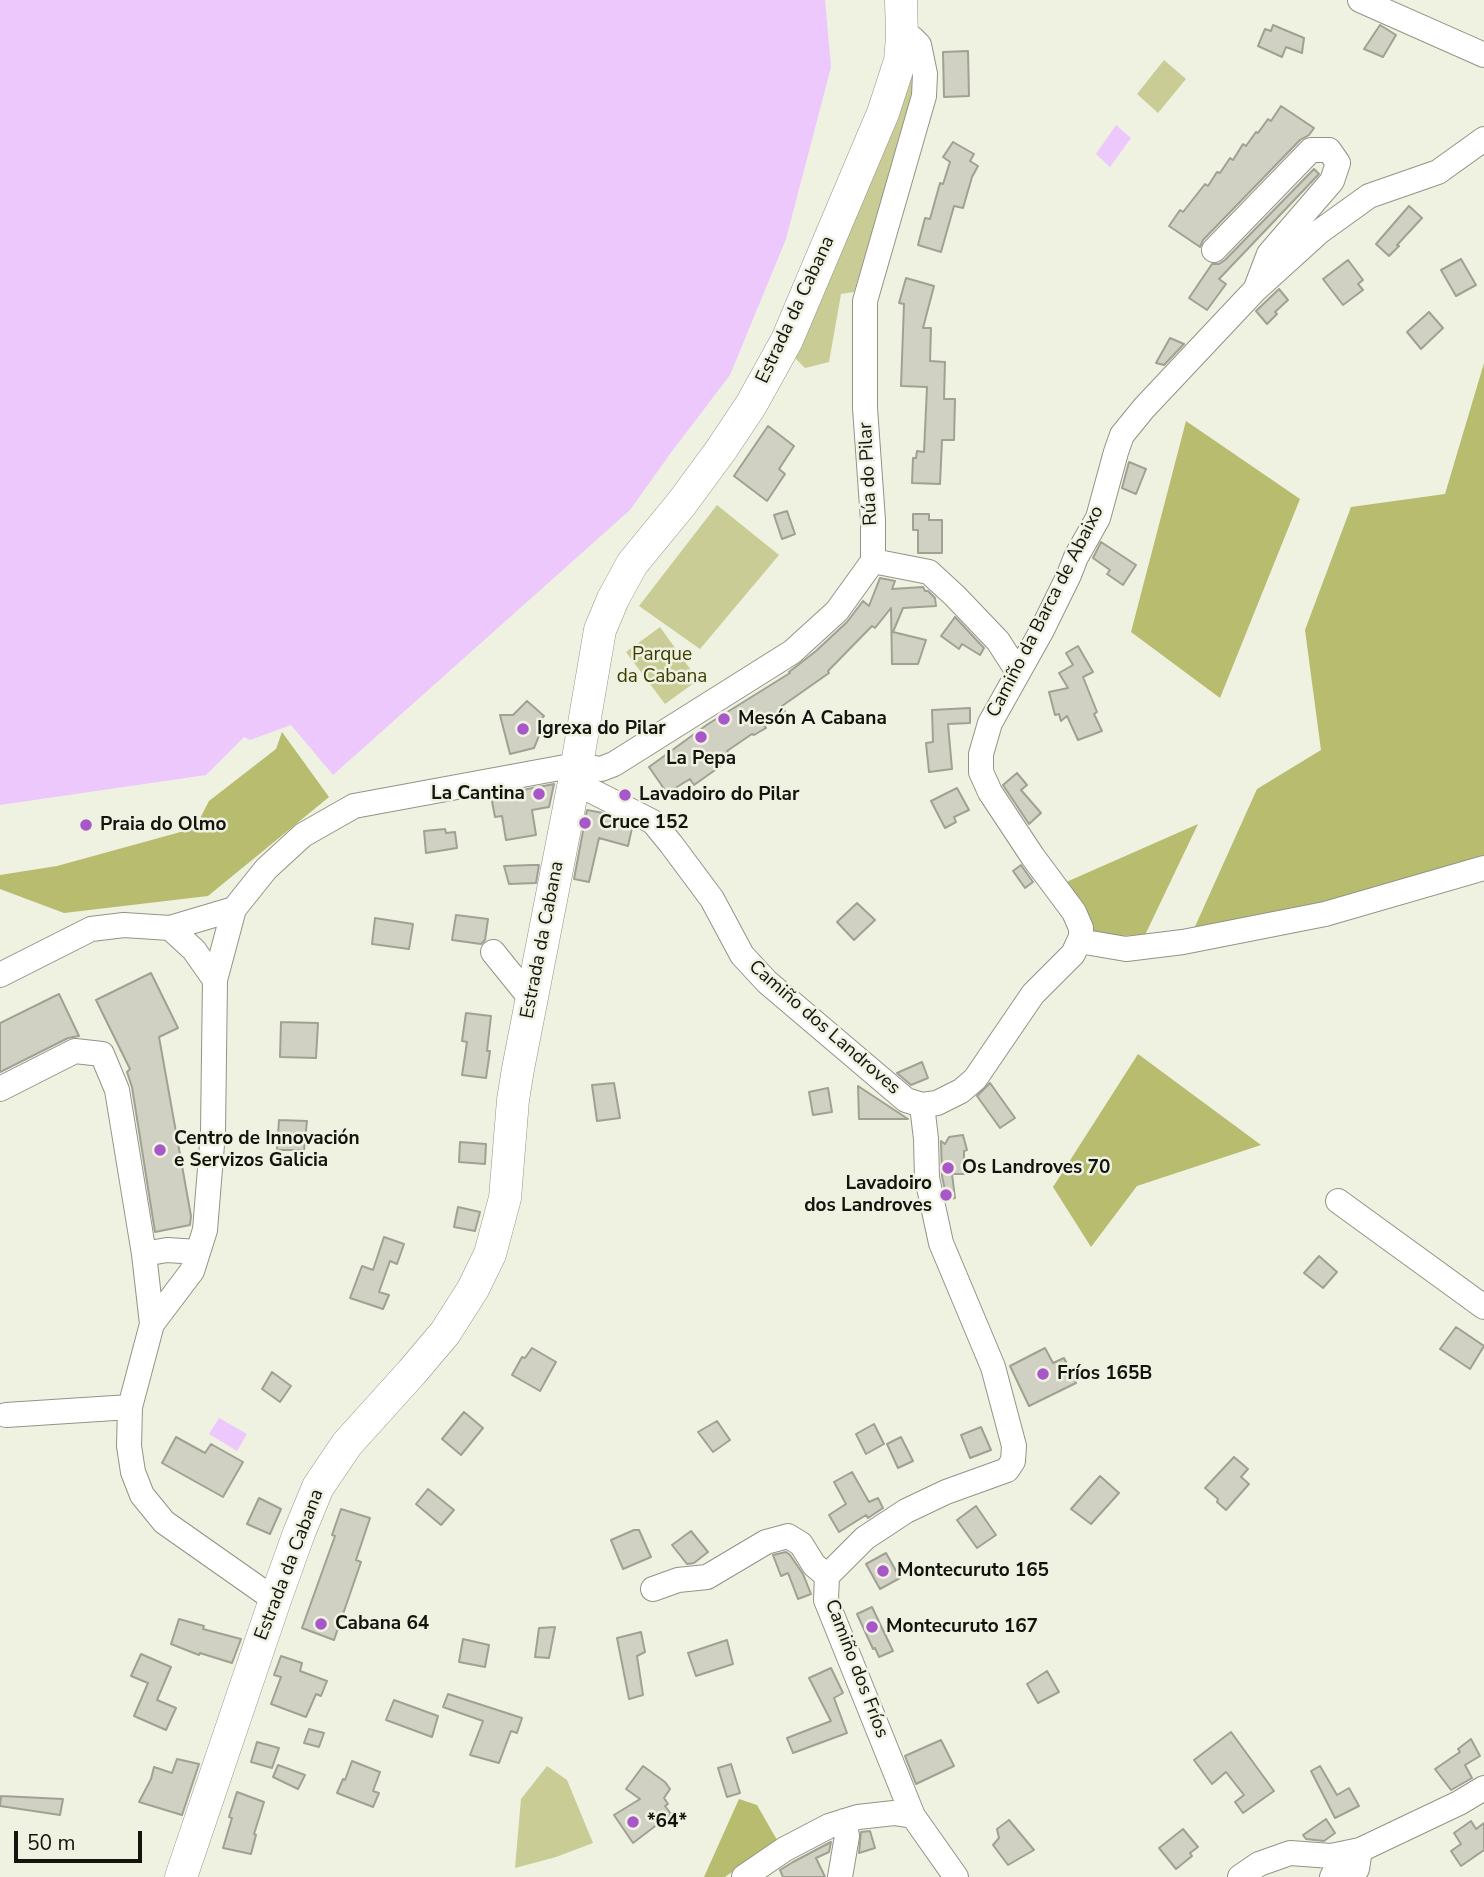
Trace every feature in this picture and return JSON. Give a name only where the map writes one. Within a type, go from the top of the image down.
[{"type":"main road","name":"Estrada da Cabana","points":[[181,1877],[275,1600],[318,1487],[347,1444],[445,1333],[490,1254],[505,1198],[513,1100],[600,630],[632,564],[721,450],[751,405],[787,340],[883,113],[900,61],[901,0]]},
{"type":"street","points":[[1360,0],[1484,55]]},
{"type":"street","name":"Rúa do Pilar","points":[[873,561],[873,520],[865,408],[864,301],[924,96],[925,74],[919,45],[912,38],[902,37]]},
{"type":"street","name":"Camiño da Barca de Abaixo","points":[[1079,941],[1081,928],[1074,912],[990,792],[981,772],[981,754],[990,723],[1098,518],[1122,435],[1255,290],[1319,232],[1369,196],[1438,172],[1484,139]]},
{"type":"street","points":[[1214,250],[1311,150],[1329,150],[1338,163],[1332,181],[1269,254],[1255,290]]},
{"type":"street","points":[[152,1324],[192,1271],[205,1230],[213,1132],[215,980],[234,909],[266,869],[303,835],[354,806],[601,769],[614,764],[792,652],[837,611],[873,561],[929,572],[998,641],[1018,672]]},
{"type":"street","name":"Camiño dos Landroves","points":[[575,773],[653,822],[712,900],[742,955],[803,1015],[906,1100],[922,1105],[937,1103],[961,1091],[975,1079],[1033,994],[1073,954],[1079,941]]},
{"type":"street","points":[[1079,941],[1126,948],[1183,942],[1325,914],[1484,868]]},
{"type":"street","points":[[0,975],[91,929],[124,925],[170,928],[234,909]]},
{"type":"street","points":[[170,928],[194,950],[215,980]]},
{"type":"street","points":[[494,952],[531,999]]},
{"type":"street","points":[[0,1089],[75,1051],[102,1054],[117,1090],[144,1254],[152,1324],[130,1406],[129,1446],[133,1472],[142,1494],[164,1522],[275,1600]]},
{"type":"street","name":"Camiño dos Fríos","points":[[922,1105],[927,1178],[941,1243],[993,1367],[1014,1446],[1013,1461],[1007,1470],[946,1492],[906,1511],[865,1538],[827,1576],[826,1600],[913,1815],[956,1877]]},
{"type":"street","points":[[1338,1201],[1484,1307]]},
{"type":"street","points":[[144,1254],[167,1250],[198,1252]]},
{"type":"street","points":[[6,1415],[130,1406]]},
{"type":"street","points":[[653,1589],[678,1580],[707,1577],[766,1542],[788,1535],[800,1544],[814,1565],[827,1576]]},
{"type":"street","points":[[1240,1877],[1259,1864],[1290,1853],[1331,1856],[1360,1850],[1459,1803],[1484,1788]]},
{"type":"street","points":[[744,1877],[785,1849],[829,1826],[858,1817],[894,1813],[913,1815]]},
{"type":"street","points":[[839,1877],[847,1836],[844,1821]]},
{"type":"street","points":[[1332,1877],[1334,1873],[1357,1869],[1360,1850]]},
{"type":"green space","points":[[908,58],[919,78],[854,292],[841,294],[829,362],[805,368],[789,352]]},
{"type":"green space","points":[[1164,60],[1186,79],[1158,113],[1137,94]]},
{"type":"green space","points":[[1484,363],[1484,875],[1193,931],[1257,789],[1321,750],[1305,630],[1351,507],[1445,494]]},
{"type":"green space","points":[[1186,421],[1300,499],[1220,698],[1131,632]]},
{"type":"green space","points":[[717,505],[779,555],[700,649],[639,606]]},
{"type":"green space","name":"Parque da Cabana","points":[[660,627],[698,680],[665,704],[626,652]]},
{"type":"green space","points":[[282,732],[329,797],[208,896],[64,913],[0,889],[0,875],[57,866],[195,828],[209,801],[276,749]]},
{"type":"green space","points":[[1198,824],[1145,935],[1091,937],[1064,883]]},
{"type":"green space","points":[[1138,1054],[1261,1145],[1137,1186],[1091,1247],[1053,1187]]},
{"type":"green space","points":[[547,1766],[567,1780],[593,1843],[515,1868],[521,1799]]},
{"type":"green space","points":[[739,1799],[757,1805],[777,1840],[725,1877],[704,1877]]},
{"type":"shaded area","points":[[0,0],[825,0],[831,67],[786,239],[730,375],[630,510],[333,775],[291,725],[250,740],[244,737],[206,775],[0,805]]},
{"type":"shaded area","points":[[1116,125],[1131,138],[1110,167],[1096,154]]},
{"type":"shaded area","points":[[219,1418],[247,1434],[237,1451],[209,1434]]},
{"type":"building","points":[[1273,25],[1304,38],[1302,53],[1286,47],[1282,57],[1258,46],[1265,29],[1271,31]]},
{"type":"building","points":[[1380,25],[1396,35],[1383,57],[1364,49]]},
{"type":"building","points":[[968,51],[969,96],[944,97],[943,52]]},
{"type":"building","points":[[1281,106],[1314,128],[1309,135],[1300,140],[1203,240],[1200,247],[1169,226],[1205,184],[1208,186],[1217,172],[1220,173],[1230,158],[1233,160],[1243,144],[1246,146],[1268,119],[1271,121]]},
{"type":"building","points":[[953,142],[974,154],[970,161],[978,166],[963,208],[954,206],[941,252],[918,245],[925,218],[930,219],[940,183],[943,184],[950,162],[943,157]]},
{"type":"building","points":[[1314,169],[1319,174],[1219,279],[1226,284],[1207,310],[1189,298],[1212,264],[1225,260]]},
{"type":"building","points":[[1409,206],[1422,218],[1389,256],[1376,244]]},
{"type":"building","points":[[1461,259],[1476,285],[1456,296],[1441,270]]},
{"type":"building","points":[[1348,260],[1363,280],[1358,284],[1363,290],[1343,305],[1323,279]]},
{"type":"building","points":[[906,278],[934,286],[923,328],[931,328],[930,361],[945,362],[944,399],[955,399],[954,440],[942,440],[940,484],[912,483],[913,458],[916,458],[917,451],[924,452],[927,387],[901,386],[904,304],[899,303]]},
{"type":"building","points":[[1279,289],[1288,300],[1267,324],[1256,311]]},
{"type":"building","points":[[1429,312],[1443,328],[1421,349],[1407,332]]},
{"type":"building","points":[[1170,338],[1184,344],[1164,365],[1156,363]]},
{"type":"building","points":[[768,426],[794,446],[779,469],[785,474],[767,501],[734,476]]},
{"type":"building","points":[[1129,462],[1146,469],[1136,494],[1122,488]]},
{"type":"building","points":[[787,511],[795,534],[782,539],[774,515]]},
{"type":"building","points":[[913,514],[929,514],[929,520],[942,520],[942,553],[918,553],[918,530],[913,530]]},
{"type":"building","points":[[1101,542],[1136,565],[1123,585],[1107,574],[1110,570],[1093,558]]},
{"type":"building","points":[[880,578],[895,581],[892,589],[923,587],[935,598],[936,606],[903,608],[893,632],[926,640],[918,664],[892,664],[891,608],[875,628],[872,626],[829,673],[782,706],[785,711],[762,722],[766,728],[727,751],[732,758],[694,785],[690,779],[667,793],[649,767],[708,724],[790,673],[847,622],[863,601],[869,606]]},
{"type":"building","points":[[955,617],[984,648],[980,655],[962,644],[959,649],[941,636]]},
{"type":"building","points":[[1078,646],[1093,672],[1083,677],[1102,731],[1078,740],[1067,716],[1061,721],[1059,714],[1055,715],[1049,692],[1068,688],[1059,673],[1073,665],[1066,653]]},
{"type":"building","name":"Igrexa do Pilar","points":[[527,701],[544,716],[537,723],[543,726],[534,748],[510,754],[500,715],[513,715]]},
{"type":"building","points":[[970,708],[970,723],[948,724],[952,769],[929,772],[926,743],[933,742],[932,710]]},
{"type":"building","points":[[1017,773],[1027,785],[1021,790],[1041,813],[1029,824],[1003,785]]},
{"type":"building","points":[[554,784],[549,807],[532,810],[536,835],[506,840],[502,816],[495,817],[491,796]]},
{"type":"building","points":[[957,788],[969,810],[954,817],[956,822],[945,828],[931,801]]},
{"type":"building","points":[[587,810],[603,813],[632,828],[628,846],[599,838],[589,882],[574,879]]},
{"type":"building","points":[[445,829],[446,833],[455,832],[457,848],[426,853],[424,831]]},
{"type":"building","points":[[539,865],[536,883],[509,884],[504,866]]},
{"type":"building","points":[[1021,865],[1033,882],[1025,888],[1013,871]]},
{"type":"building","points":[[857,903],[875,920],[854,940],[837,922]]},
{"type":"building","points":[[456,915],[488,919],[485,940],[481,944],[452,940]]},
{"type":"building","points":[[375,918],[413,924],[409,949],[372,944]]},
{"type":"building","name":"Centro de Innovación e Servizos Galicia","points":[[151,973],[178,1028],[159,1037],[191,1216],[190,1225],[155,1232],[132,1087],[127,1072],[130,1069],[96,1000]]},
{"type":"building","points":[[59,994],[79,1036],[68,1038],[0,1072],[0,1023]]},
{"type":"building","points":[[466,1013],[491,1016],[486,1078],[462,1075],[467,1042],[462,1041]]},
{"type":"building","points":[[281,1022],[318,1023],[316,1058],[280,1057]]},
{"type":"building","points":[[922,1062],[928,1078],[911,1085],[897,1073]]},
{"type":"building","points":[[614,1083],[620,1118],[597,1121],[592,1085]]},
{"type":"building","points":[[990,1083],[1015,1118],[1000,1128],[977,1096]]},
{"type":"building","points":[[858,1086],[908,1119],[859,1119]]},
{"type":"building","points":[[828,1088],[832,1112],[813,1115],[809,1092]]},
{"type":"building","points":[[279,1120],[307,1121],[304,1150],[277,1150]]},
{"type":"building","points":[[963,1135],[967,1150],[964,1151],[964,1174],[952,1174],[955,1198],[947,1200],[942,1176],[941,1141],[945,1144],[949,1137]]},
{"type":"building","points":[[460,1142],[486,1144],[485,1164],[459,1162]]},
{"type":"building","points":[[458,1207],[480,1212],[475,1231],[454,1227]]},
{"type":"building","points":[[384,1237],[404,1244],[397,1264],[390,1261],[379,1292],[389,1295],[383,1309],[350,1298],[362,1266],[373,1270]]},
{"type":"building","points":[[1319,1256],[1337,1272],[1323,1288],[1304,1273]]},
{"type":"building","points":[[1456,1327],[1484,1346],[1470,1369],[1440,1349]]},
{"type":"building","points":[[532,1348],[556,1362],[540,1391],[512,1375],[522,1357],[525,1358]]},
{"type":"building","name":"Fríos 165B","points":[[1045,1348],[1053,1363],[1064,1358],[1076,1383],[1029,1406],[1010,1366]]},
{"type":"building","points":[[272,1372],[291,1386],[280,1402],[262,1389]]},
{"type":"building","points":[[464,1412],[483,1428],[461,1455],[442,1439]]},
{"type":"building","points":[[717,1421],[730,1440],[713,1452],[698,1432]]},
{"type":"building","points":[[874,1424],[884,1444],[866,1454],[856,1434]]},
{"type":"building","points":[[981,1427],[991,1450],[970,1458],[961,1435]]},
{"type":"building","points":[[176,1437],[205,1453],[211,1444],[243,1462],[223,1497],[162,1463]]},
{"type":"building","points":[[901,1437],[913,1461],[898,1468],[887,1444]]},
{"type":"building","points":[[1234,1457],[1248,1469],[1241,1477],[1249,1484],[1226,1510],[1205,1488]]},
{"type":"building","points":[[852,1472],[869,1502],[878,1498],[883,1508],[839,1532],[829,1515],[846,1504],[834,1482]]},
{"type":"building","points":[[1100,1476],[1119,1493],[1091,1524],[1071,1509]]},
{"type":"building","points":[[428,1489],[454,1510],[441,1525],[416,1504]]},
{"type":"building","points":[[259,1498],[281,1509],[270,1534],[247,1524]]},
{"type":"building","points":[[976,1506],[996,1535],[977,1548],[957,1520]]},
{"type":"building","points":[[341,1509],[370,1518],[356,1560],[361,1562],[334,1640],[302,1628],[335,1536],[332,1535]]},
{"type":"building","points":[[639,1530],[651,1557],[623,1569],[611,1540]]},
{"type":"building","points":[[691,1531],[708,1552],[694,1563],[687,1564],[672,1545]]},
{"type":"building","points":[[786,1552],[803,1574],[811,1594],[798,1599],[788,1573],[781,1576],[773,1555]]},
{"type":"building","name":"Montecuruto 165","points":[[886,1553],[900,1578],[880,1589],[866,1564]]},
{"type":"building","name":"Montecuruto 167","points":[[872,1607],[893,1651],[879,1657],[857,1614]]},
{"type":"building","points":[[179,1619],[204,1626],[203,1629],[241,1639],[232,1663],[200,1653],[199,1655],[171,1644]]},
{"type":"building","points":[[555,1627],[549,1658],[535,1657],[539,1628]]},
{"type":"building","points":[[641,1632],[645,1652],[637,1656],[643,1695],[629,1699],[617,1638]]},
{"type":"building","points":[[463,1639],[489,1645],[485,1667],[459,1662]]},
{"type":"building","points":[[727,1640],[733,1664],[696,1676],[688,1653]]},
{"type":"building","points":[[141,1654],[171,1667],[157,1700],[176,1708],[166,1730],[134,1716],[148,1683],[131,1676]]},
{"type":"building","points":[[281,1656],[302,1663],[300,1671],[327,1681],[321,1696],[316,1694],[306,1717],[271,1704],[281,1677],[274,1675]]},
{"type":"building","points":[[831,1668],[843,1693],[834,1698],[847,1733],[793,1753],[787,1738],[831,1721],[809,1678]]},
{"type":"building","points":[[1047,1671],[1059,1692],[1038,1703],[1027,1684]]},
{"type":"building","points":[[448,1694],[522,1718],[517,1733],[511,1731],[499,1763],[470,1755],[483,1721],[443,1707]]},
{"type":"building","points":[[394,1700],[438,1716],[432,1737],[386,1720]]},
{"type":"building","points":[[309,1729],[324,1733],[319,1747],[304,1743]]},
{"type":"building","points":[[1231,1732],[1274,1791],[1243,1813],[1235,1802],[1244,1795],[1226,1772],[1212,1784],[1194,1760]]},
{"type":"building","points":[[1471,1739],[1480,1756],[1465,1765],[1472,1778],[1451,1790],[1435,1769],[1460,1752],[1458,1749]]},
{"type":"building","points":[[941,1740],[954,1766],[916,1784],[905,1756]]},
{"type":"building","points":[[257,1742],[279,1748],[272,1768],[251,1762]]},
{"type":"building","points":[[177,1759],[199,1764],[182,1815],[139,1802],[154,1767],[172,1773]]},
{"type":"building","points":[[352,1761],[380,1772],[373,1791],[379,1793],[373,1807],[337,1793]]},
{"type":"building","points":[[731,1764],[740,1793],[727,1797],[718,1768]]},
{"type":"building","points":[[278,1765],[305,1775],[298,1789],[273,1777]]},
{"type":"building","points":[[643,1766],[670,1789],[664,1798],[668,1804],[665,1806],[671,1814],[633,1843],[614,1815],[640,1799],[626,1789]]},
{"type":"building","points":[[1320,1766],[1337,1795],[1349,1788],[1359,1806],[1335,1818],[1311,1771]]},
{"type":"building","points":[[237,1792],[264,1802],[251,1854],[223,1848]]},
{"type":"building","points":[[1,1796],[63,1799],[60,1815],[0,1806]]},
{"type":"building","points":[[1326,1819],[1335,1833],[1324,1841],[1306,1839],[1303,1835]]},
{"type":"building","points":[[1009,1820],[1034,1850],[1008,1865],[993,1845],[999,1838],[997,1829]]},
{"type":"building","points":[[1471,1821],[1476,1829],[1484,1823],[1484,1850],[1461,1866],[1451,1851],[1461,1844],[1454,1833]]},
{"type":"building","points":[[1183,1829],[1198,1847],[1190,1853],[1192,1856],[1176,1869],[1159,1848]]},
{"type":"building","points":[[870,1831],[875,1848],[859,1853],[861,1832]]},
{"type":"building","points":[[831,1842],[829,1852],[816,1858],[825,1877],[783,1877],[780,1870]]},
{"type":"place","name":"Mesón A Cabana","points":[[724,719]]},
{"type":"place","name":"Igrexa do Pilar","points":[[523,729]]},
{"type":"place","name":"La Pepa","points":[[701,737]]},
{"type":"place","name":"La Cantina","points":[[539,794]]},
{"type":"place","name":"Lavadoiro do Pilar","points":[[625,795]]},
{"type":"place","name":"Cruce 152","points":[[585,823]]},
{"type":"place","name":"Praia do Olmo","points":[[86,825]]},
{"type":"place","name":"Centro de Innovación e Servizos Galicia","points":[[160,1150]]},
{"type":"place","name":"Os Landroves 70","points":[[948,1168]]},
{"type":"place","name":"Lavadoiro dos Landroves","points":[[946,1195]]},
{"type":"place","name":"Fríos 165B","points":[[1043,1374]]},
{"type":"place","name":"Montecuruto 165","points":[[883,1571]]},
{"type":"place","name":"Cabana 64","points":[[321,1624]]},
{"type":"place","name":"Montecuruto 167","points":[[872,1627]]},
{"type":"place","name":"*64*","points":[[633,1822]]}]
